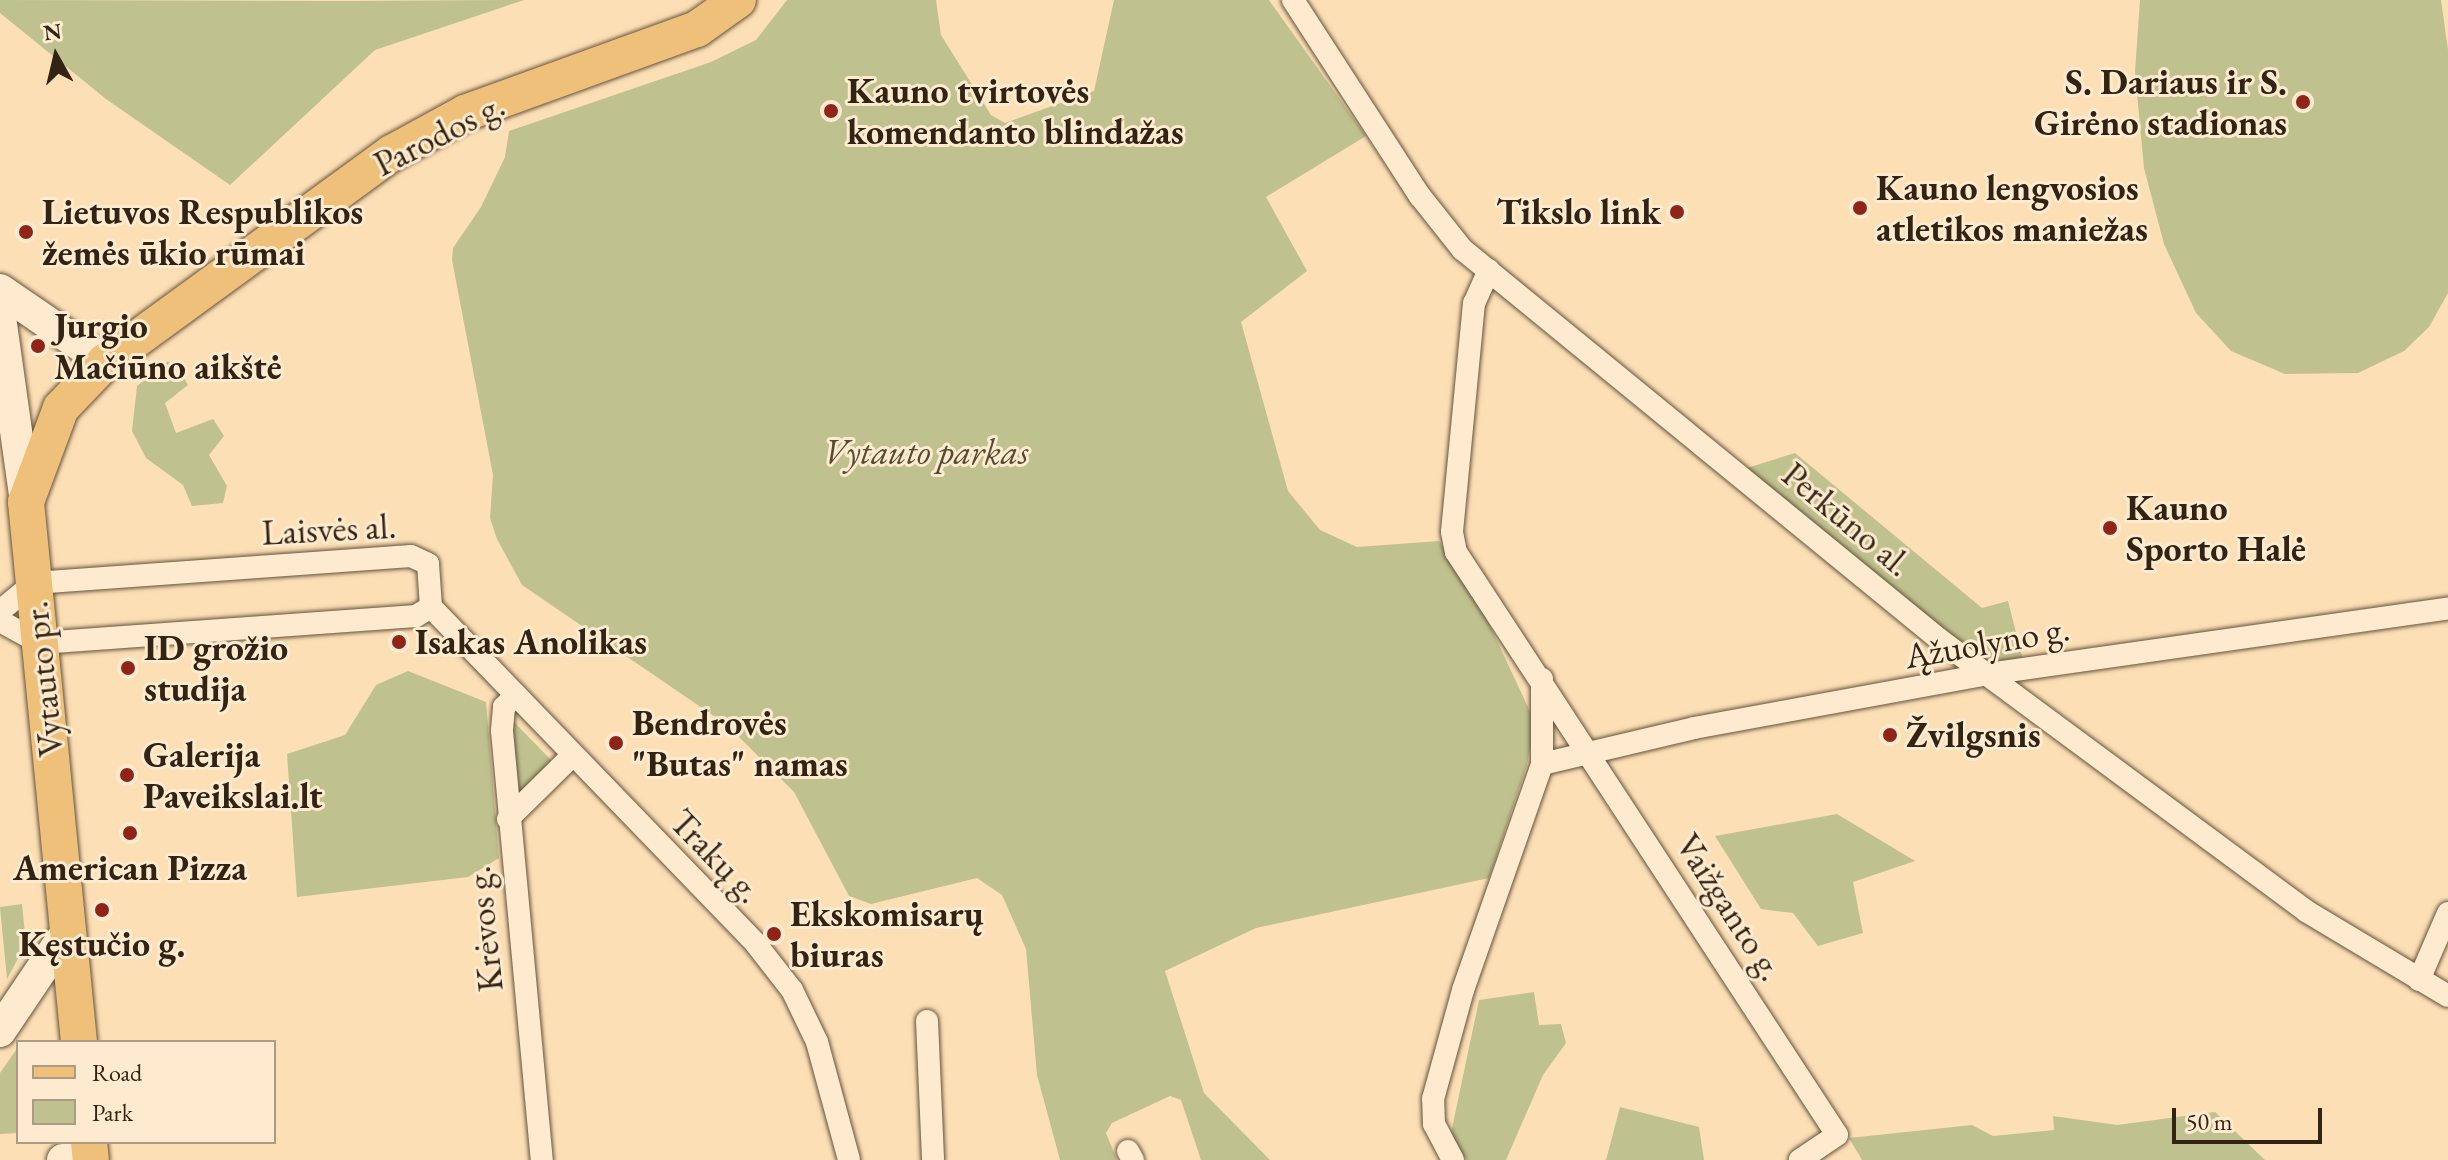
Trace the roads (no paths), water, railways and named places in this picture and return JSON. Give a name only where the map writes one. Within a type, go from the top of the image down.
[{"type":"main road","name":"Parodos g.","points":[[26,502],[36,464],[61,408],[105,362],[370,167],[465,113],[697,29],[738,0]]},
{"type":"main road","name":"Vytauto pr.","points":[[26,502],[79,1040]]},
{"type":"street","name":"Perkūno al.","points":[[1293,0],[1429,209],[1462,249],[1987,674],[2306,911],[2448,996]]},
{"type":"street","name":"Vaižganto g.","points":[[1489,270],[1474,303],[1452,532],[1456,552],[1542,678],[1837,1135],[1800,1160]]},
{"type":"street","points":[[0,290],[105,362]]},
{"type":"street","name":"Vytauto pr.","points":[[0,317],[26,502]]},
{"type":"street","name":"Laisvės al.","points":[[34,583],[411,556],[428,564],[431,607]]},
{"type":"street","points":[[0,611],[34,583]]},
{"type":"street","points":[[0,621],[40,643],[416,616],[431,607]]},
{"type":"street","name":"Trakų g.","points":[[431,607],[756,944],[792,990],[817,1042],[849,1160]]},
{"type":"street","name":"Ąžuolyno g.","points":[[1542,764],[1694,728],[1987,674],[2448,608]]},
{"type":"street","points":[[1453,1160],[1434,1124],[1439,1065],[1542,764],[1542,678]]},
{"type":"street","name":"Krėvos g.","points":[[516,695],[504,707],[502,731],[542,1160]]},
{"type":"street","points":[[508,819],[573,755]]},
{"type":"street","points":[[2419,980],[2448,913]]},
{"type":"street","points":[[0,1031],[68,930]]},
{"type":"street","points":[[927,1021],[933,1160]]},
{"type":"place","name":"S. Dariaus ir S. Girėno stadionas","points":[[2303,102]]},
{"type":"place","name":"Kauno tvirtovės komendanto blindažas","points":[[831,111]]},
{"type":"place","name":"Kauno lengvosios atletikos maniežas","points":[[1860,208]]},
{"type":"place","name":"Tikslo link","points":[[1677,212]]},
{"type":"place","name":"Lietuvos Respublikos žemės ūkio rūmai","points":[[26,232]]},
{"type":"place","name":"Jurgio Mačiūno aikštė","points":[[38,346]]},
{"type":"place","name":"Kauno Sporto Halė","points":[[2110,528]]},
{"type":"place","name":"Isakas Anolikas","points":[[399,642]]},
{"type":"place","name":"ID grožio studija","points":[[128,668]]},
{"type":"place","name":"Žvilgsnis","points":[[1890,735]]},
{"type":"place","name":"Bendrovės \"Butas\" namas","points":[[616,743]]},
{"type":"place","name":"Galerija Paveikslai.lt","points":[[127,775]]},
{"type":"place","name":"American Pizza","points":[[130,833]]},
{"type":"place","name":"Kęstučio g.","points":[[102,910]]},
{"type":"place","name":"Ekskomisarų biuras","points":[[774,934]]},
{"type":"park label","name":"Vytauto parkas","points":[[926,452]]}]
